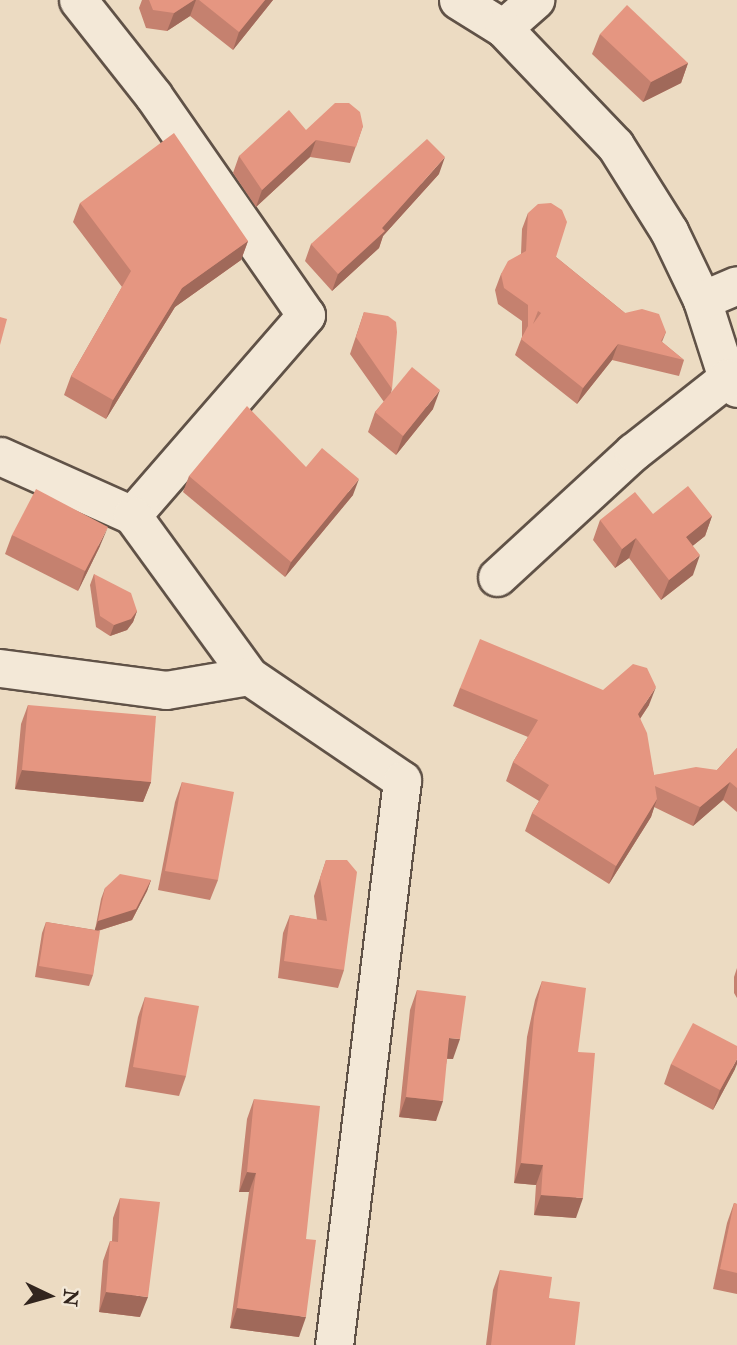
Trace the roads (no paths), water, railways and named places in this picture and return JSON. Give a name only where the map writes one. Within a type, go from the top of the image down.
[{"type":"street","points":[[78,0],[153,95],[306,315],[132,515]]},
{"type":"street","points":[[458,0],[503,29],[615,145],[669,231],[702,300],[732,383],[633,452],[497,577]]},
{"type":"street","points":[[503,29],[535,0]]},
{"type":"street","points":[[702,300],[737,285]]},
{"type":"street","points":[[0,456],[132,515],[250,676],[402,780],[334,1345]]},
{"type":"street","points":[[0,668],[166,690],[250,676]]}]
